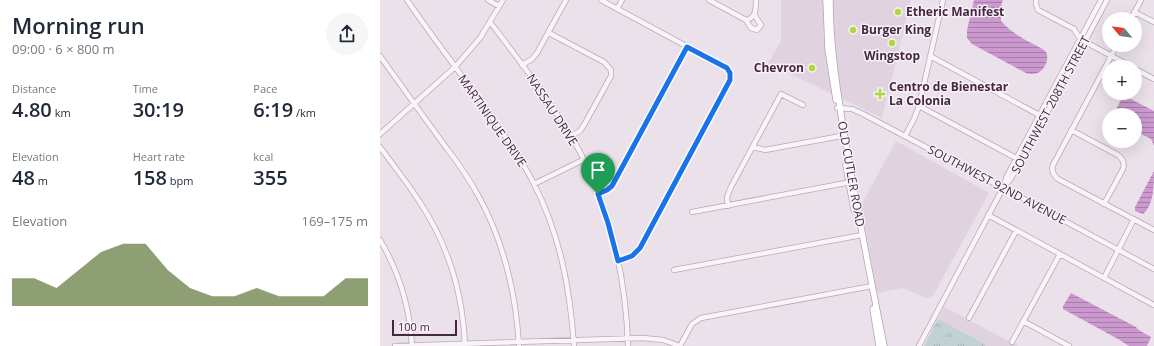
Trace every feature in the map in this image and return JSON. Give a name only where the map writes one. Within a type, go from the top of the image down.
[{"type":"main road","name":"OLD CUTLER ROAD","points":[[826,0],[829,20]]},
{"type":"main road","name":"OLD CUTLER ROAD","points":[[830,0],[830,62],[839,108],[850,182]]},
{"type":"main road","name":"OLD CUTLER ROAD","points":[[839,108],[841,136],[870,287],[884,346]]},
{"type":"main road","name":"OLD CUTLER ROAD","points":[[870,287],[879,346]]},
{"type":"street","name":"MARTINIQUE DRIVE","points":[[407,0],[513,146],[534,184],[551,224],[564,266],[571,307],[574,346]]},
{"type":"street","points":[[488,0],[499,6]]},
{"type":"street","points":[[380,134],[455,67],[480,38],[503,0]]},
{"type":"street","points":[[522,65],[530,61],[536,55],[566,0]]},
{"type":"street","points":[[601,0],[725,67],[730,73],[729,83],[640,248],[632,256],[618,261]]},
{"type":"street","points":[[617,9],[622,0]]},
{"type":"street","points":[[709,0],[748,19],[752,28],[757,30],[761,25],[754,14],[756,0]]},
{"type":"street","points":[[905,136],[919,106],[943,0]]},
{"type":"street","points":[[1036,0],[1037,8],[1040,11],[1074,29],[1086,29]]},
{"type":"street","name":"SOUTHWEST 208TH STREET","points":[[919,346],[988,215],[1003,188],[1010,180],[1101,0]]},
{"type":"street","name":"SOUTHWEST 208TH STREET","points":[[1003,188],[1006,176],[1085,42],[1107,0]]},
{"type":"street","points":[[1134,12],[1141,0]]},
{"type":"street","points":[[748,19],[754,14]]},
{"type":"street","points":[[1142,16],[1154,22]]},
{"type":"street","name":"NASSAU DRIVE","points":[[490,22],[552,106],[571,136],[598,194],[608,223],[618,261],[626,308],[628,346]]},
{"type":"street","points":[[1074,29],[1080,39],[1119,60]]},
{"type":"street","points":[[549,33],[604,62],[611,70],[609,80],[584,125],[580,131],[571,136]]},
{"type":"street","points":[[598,194],[612,186],[687,47]]},
{"type":"street","points":[[1113,52],[1052,166],[1052,174],[1058,179],[1154,230]]},
{"type":"street","points":[[380,56],[459,165],[478,194],[502,248],[510,274],[516,306],[519,344]]},
{"type":"street","points":[[930,56],[1042,116]]},
{"type":"street","points":[[1142,73],[1154,79]]},
{"type":"street","points":[[728,206],[728,193],[781,94],[803,105]]},
{"type":"street","points":[[919,106],[1016,158]]},
{"type":"street","name":"SOUTHWEST 92ND AVENUE","points":[[839,108],[854,110],[905,136],[1154,269]]},
{"type":"street","points":[[1071,130],[1118,155],[1123,160],[1124,164],[1122,171],[1104,204]]},
{"type":"street","points":[[753,147],[765,150],[841,136]]},
{"type":"street","points":[[380,147],[419,200],[441,240],[457,284],[463,313],[465,345]]},
{"type":"street","points":[[534,184],[583,160]]},
{"type":"street","points":[[692,212],[850,182]]},
{"type":"street","points":[[988,215],[1154,306]]},
{"type":"street","points":[[1104,278],[1134,219]]},
{"type":"street","points":[[969,318],[1016,231]]},
{"type":"street","points":[[674,270],[860,236]]},
{"type":"street","points":[[380,240],[393,265],[402,290],[409,316],[412,346]]},
{"type":"street","points":[[1012,342],[1060,254]]},
{"type":"street","points":[[395,346],[519,344],[628,338],[655,339],[680,346],[692,324],[701,318],[870,287]]},
{"type":"street","points":[[1023,321],[1069,346]]},
{"type":"shaded area","points":[[781,0],[911,0],[882,118],[768,63],[781,41]]},
{"type":"shaded area","points":[[974,0],[1003,0],[1001,6],[1001,21],[1015,34],[1045,51],[1047,61],[1041,71],[1034,74],[1026,73],[972,44],[967,38],[967,30]]},
{"type":"shaded area","points":[[1121,100],[1133,100],[1154,111],[1154,146],[1151,139],[1142,134],[1142,108],[1117,108]]},
{"type":"shaded area","points":[[896,141],[989,193],[933,296],[925,298],[903,288],[877,293],[861,205]]},
{"type":"shaded area","points":[[1154,171],[1151,200],[1147,210],[1143,214],[1135,211],[1135,207]]},
{"type":"shaded area","points":[[1071,293],[1136,327],[1151,337],[1147,346],[1129,346],[1063,309],[1063,306]]},
{"type":"shaded area","points":[[944,307],[1018,346],[985,346],[983,343],[940,320],[937,320]]},
{"type":"green space","points":[[937,320],[940,320],[983,343],[985,346],[924,346]]},
{"type":"place","name":"Etheric Manifest","points":[[898,12]]},
{"type":"place","name":"Burger King","points":[[853,30]]},
{"type":"place","name":"Wingstop","points":[[892,43]]},
{"type":"place","name":"Chevron","points":[[812,68]]},
{"type":"place","name":"Centro de Bienestar La Colonia","points":[[880,94]]},
{"type":"route","points":[[687,47],[727,68],[730,73],[729,83],[635,255],[618,261],[613,238],[598,194],[612,186],[687,47]]}]
